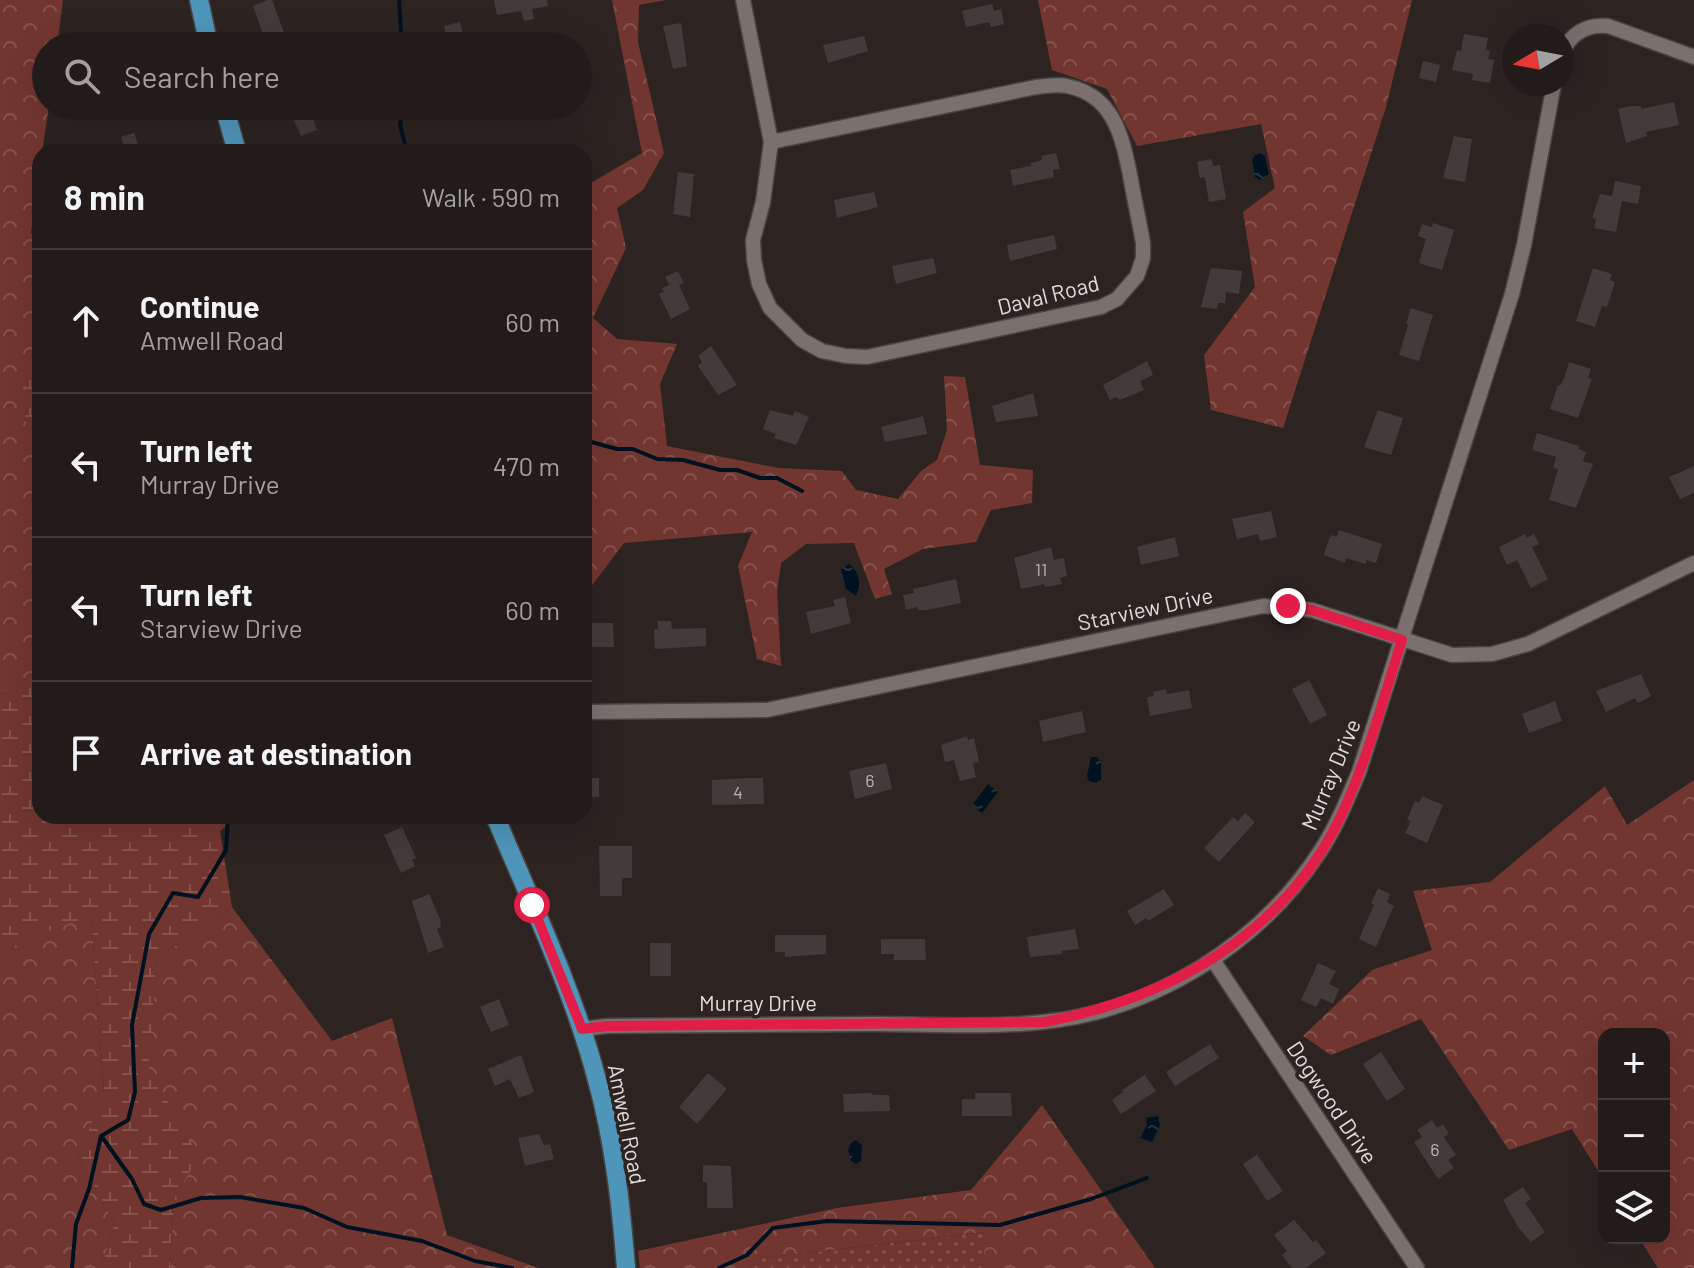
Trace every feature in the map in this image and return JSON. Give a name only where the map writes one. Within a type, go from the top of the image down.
[{"type":"main road","points":[[199,0],[206,32]]},
{"type":"main road","points":[[228,120],[235,144]]},
{"type":"main road","name":"Amwell Road","points":[[498,824],[582,1029],[598,1080],[626,1268]]},
{"type":"street","name":"Daval Road","points":[[743,0],[771,142],[763,202],[753,240],[754,260],[759,284],[770,308],[802,340],[822,351],[867,357],[1082,313],[1117,299],[1137,276],[1143,258],[1143,243],[1123,142],[1116,121],[1102,102],[1086,92],[1064,85],[1036,87],[771,142]]},
{"type":"street","points":[[1574,35],[1583,29],[1608,26],[1694,57]]},
{"type":"street","name":"Murray Drive","points":[[582,1029],[607,1026],[1045,1022],[1126,1002],[1154,991],[1213,960],[1276,906],[1319,854],[1339,820],[1359,772],[1512,294],[1552,96]]},
{"type":"street","name":"Starview Drive","points":[[592,712],[743,712],[780,708],[1263,606],[1312,610],[1452,655],[1476,656],[1528,644],[1694,563]]},
{"type":"street","name":"Dogwood Drive","points":[[1213,960],[1417,1268]]},
{"type":"green space","points":[[0,0],[63,0],[59,32],[32,32],[32,120],[47,120],[43,144],[32,144],[32,380],[25,380],[26,420],[32,423],[32,674],[0,695]]},
{"type":"green space","points":[[612,0],[666,0],[639,5],[638,42],[664,153],[643,190],[617,208],[626,248],[593,318],[617,339],[677,344],[660,384],[667,446],[778,468],[842,471],[856,490],[898,499],[921,471],[937,460],[947,430],[944,376],[965,377],[980,465],[1033,470],[1032,503],[991,510],[976,542],[923,549],[884,569],[892,594],[875,599],[854,543],[806,544],[781,563],[777,591],[781,666],[757,659],[738,566],[752,532],[624,543],[592,585],[592,182],[642,153]]},
{"type":"green space","points":[[1038,0],[1412,0],[1386,107],[1283,428],[1211,410],[1204,355],[1255,287],[1243,212],[1275,188],[1261,124],[1137,146],[1107,89],[1052,70]]},
{"type":"green space","points":[[25,379],[32,379],[32,424],[25,421]]},
{"type":"green space","points":[[32,674],[32,824],[229,824],[220,831],[232,907],[157,958],[148,1067],[199,1156],[174,1198],[170,1268],[101,1268],[115,1223],[78,1158],[104,1092],[91,916],[18,942],[0,963],[0,695]]},
{"type":"green space","points":[[1694,780],[1694,1268],[1658,1268],[1643,1244],[1670,1244],[1670,1028],[1598,1028],[1598,1170],[1572,1129],[1509,1150],[1421,1019],[1331,1055],[1303,1036],[1372,970],[1432,950],[1413,891],[1490,882],[1605,786],[1627,825]]},
{"type":"green space","points":[[232,907],[332,1041],[392,1018],[447,1235],[538,1268],[170,1268],[174,1198],[198,1156],[147,1067],[157,958]]},
{"type":"green space","points":[[91,915],[104,1093],[78,1158],[115,1223],[101,1268],[0,1268],[0,963],[18,942]]},
{"type":"green space","points":[[1042,1105],[1155,1268],[982,1268],[987,1232],[761,1258],[750,1268],[640,1268],[638,1251],[837,1208],[971,1190]]},
{"type":"green space","points":[[988,1232],[982,1268],[750,1268],[761,1258]]},
{"type":"water","points":[[1260,153],[1265,156],[1269,174],[1260,180],[1255,177],[1252,160]]},
{"type":"water","points":[[849,564],[859,579],[856,596],[846,589],[841,569]]},
{"type":"water","points":[[1091,757],[1097,757],[1101,763],[1101,780],[1094,783],[1087,776]]},
{"type":"water","points":[[988,784],[998,792],[982,813],[972,805]]},
{"type":"water","points":[[1158,1116],[1160,1126],[1152,1142],[1140,1138],[1147,1125],[1146,1118]]},
{"type":"water","points":[[856,1140],[862,1145],[861,1161],[856,1164],[851,1161],[848,1150]]},
{"type":"building","points":[[272,0],[284,32],[262,32],[253,6]]},
{"type":"building","points":[[494,0],[547,0],[548,6],[532,9],[534,19],[524,21],[521,11],[497,15]]},
{"type":"building","points":[[992,4],[994,11],[1001,9],[1004,24],[991,27],[989,22],[966,27],[962,11]]},
{"type":"building","points":[[460,22],[462,32],[445,32],[444,26]]},
{"type":"building","points":[[681,23],[687,66],[673,69],[663,26]]},
{"type":"building","points":[[1464,34],[1488,38],[1488,59],[1494,60],[1490,83],[1472,80],[1473,74],[1452,70],[1457,50],[1461,51]]},
{"type":"building","points":[[864,36],[868,51],[828,63],[823,45]]},
{"type":"building","points":[[1423,61],[1440,65],[1436,82],[1419,78]]},
{"type":"building","points":[[1674,102],[1679,125],[1646,132],[1647,136],[1626,143],[1618,109],[1641,106],[1641,109]]},
{"type":"building","points":[[294,120],[314,120],[317,130],[301,136]]},
{"type":"building","points":[[134,133],[138,144],[123,144],[121,137]]},
{"type":"building","points":[[1454,136],[1472,139],[1465,182],[1443,178]]},
{"type":"building","points":[[1056,153],[1060,169],[1053,170],[1054,177],[1013,186],[1010,170],[1031,166],[1031,163],[1042,160],[1041,156]]},
{"type":"building","points":[[1212,159],[1213,166],[1220,165],[1226,199],[1209,202],[1205,177],[1200,178],[1197,162]]},
{"type":"building","points":[[678,172],[694,174],[690,217],[673,214]]},
{"type":"building","points":[[1615,181],[1641,186],[1638,204],[1622,201],[1616,232],[1594,228],[1596,219],[1592,218],[1600,194],[1612,196]]},
{"type":"building","points":[[874,192],[878,207],[837,218],[834,200]]},
{"type":"building","points":[[1433,223],[1454,230],[1442,270],[1419,263],[1426,239],[1418,236],[1422,224],[1432,227]]},
{"type":"building","points":[[1054,235],[1057,249],[1010,261],[1007,245]]},
{"type":"building","points":[[933,258],[937,273],[896,284],[892,266]]},
{"type":"building","points":[[1211,268],[1242,271],[1239,294],[1226,292],[1225,303],[1218,303],[1217,309],[1201,307]]},
{"type":"building","points":[[1593,268],[1612,274],[1610,280],[1615,282],[1607,307],[1602,306],[1595,327],[1576,321]]},
{"type":"building","points":[[678,271],[684,283],[679,285],[690,309],[671,319],[659,294],[664,292],[662,288],[669,285],[665,277]]},
{"type":"building","points":[[1411,308],[1433,315],[1419,361],[1399,355]]},
{"type":"building","points":[[711,346],[737,385],[718,395],[698,366],[702,362],[698,356]]},
{"type":"building","points":[[1147,361],[1153,375],[1140,381],[1144,390],[1120,400],[1116,397],[1110,400],[1103,385]]},
{"type":"building","points":[[1569,362],[1591,369],[1588,378],[1592,379],[1578,418],[1550,409]]},
{"type":"building","points":[[1033,393],[1038,416],[996,422],[992,406]]},
{"type":"building","points":[[770,410],[793,416],[795,411],[809,417],[796,445],[774,438],[776,434],[763,429]]},
{"type":"building","points":[[1378,410],[1403,418],[1391,455],[1364,447]]},
{"type":"building","points":[[923,416],[927,434],[885,442],[881,427]]},
{"type":"building","points":[[1537,433],[1579,446],[1586,452],[1583,461],[1593,464],[1576,508],[1549,500],[1558,469],[1553,468],[1556,457],[1532,450]]},
{"type":"building","points":[[1694,466],[1694,493],[1680,499],[1669,477]]},
{"type":"building","points":[[1271,511],[1277,537],[1260,541],[1258,534],[1237,539],[1232,519]]},
{"type":"building","points":[[1339,530],[1382,544],[1376,563],[1367,560],[1365,564],[1346,558],[1345,563],[1324,555],[1329,539],[1332,535],[1337,537]]},
{"type":"building","points":[[1525,534],[1527,538],[1534,534],[1539,544],[1532,547],[1548,579],[1531,588],[1517,560],[1507,565],[1499,547]]},
{"type":"building","points":[[1175,537],[1179,556],[1141,565],[1137,547]]},
{"type":"building","points":[[1051,547],[1054,560],[1064,558],[1067,576],[1060,578],[1062,584],[1021,589],[1014,558]]},
{"type":"building","points":[[956,579],[961,603],[927,610],[918,610],[918,607],[906,610],[903,595],[914,593],[913,589]]},
{"type":"building","points":[[845,597],[851,623],[811,634],[806,612],[835,606],[833,600]]},
{"type":"building","points":[[658,621],[671,621],[672,629],[706,628],[706,646],[655,649],[654,629],[658,629]]},
{"type":"building","points":[[592,623],[613,623],[614,647],[592,647]]},
{"type":"building","points":[[1641,674],[1651,696],[1638,703],[1635,698],[1606,712],[1596,691]]},
{"type":"building","points":[[1309,680],[1327,715],[1310,724],[1292,689]]},
{"type":"building","points":[[1166,689],[1167,694],[1189,690],[1192,708],[1150,716],[1147,697]]},
{"type":"building","points":[[1555,701],[1562,721],[1529,733],[1522,714]]},
{"type":"building","points":[[1082,711],[1086,732],[1043,742],[1039,721]]},
{"type":"building","points":[[967,736],[968,740],[974,738],[979,762],[973,763],[976,777],[960,781],[954,760],[945,762],[941,745]]},
{"type":"building","points":[[886,763],[892,789],[855,799],[849,771]]},
{"type":"building","points":[[592,778],[599,778],[599,797],[592,797]]},
{"type":"building","points":[[763,778],[764,804],[712,805],[712,780]]},
{"type":"building","points":[[1422,796],[1443,805],[1427,843],[1405,833],[1415,801],[1419,803]]},
{"type":"building","points":[[1245,813],[1255,822],[1219,862],[1204,848],[1233,817],[1238,821]]},
{"type":"building","points":[[402,827],[416,858],[412,860],[415,866],[401,873],[384,835]]},
{"type":"building","points":[[599,846],[632,846],[632,878],[622,878],[622,896],[600,896]]},
{"type":"building","points":[[1378,888],[1390,894],[1387,902],[1394,906],[1376,947],[1359,939]]},
{"type":"building","points":[[1164,889],[1174,905],[1135,925],[1127,911]]},
{"type":"building","points":[[429,894],[440,919],[441,927],[437,929],[444,947],[428,953],[412,901]]},
{"type":"building","points":[[1075,929],[1079,949],[1030,957],[1027,937]]},
{"type":"building","points":[[775,935],[826,935],[826,954],[785,957],[785,952],[775,952]]},
{"type":"building","points":[[881,939],[925,939],[926,960],[894,960],[894,954],[881,954]]},
{"type":"building","points":[[650,943],[671,943],[671,976],[650,976]]},
{"type":"building","points":[[1318,963],[1336,971],[1329,984],[1339,989],[1333,1004],[1321,998],[1316,1007],[1301,1000]]},
{"type":"building","points":[[499,999],[509,1025],[491,1032],[480,1007]]},
{"type":"building","points":[[1210,1044],[1219,1058],[1175,1086],[1166,1072]]},
{"type":"building","points":[[1381,1052],[1405,1089],[1387,1101],[1363,1064]]},
{"type":"building","points":[[521,1055],[534,1092],[519,1098],[510,1079],[495,1086],[488,1069]]},
{"type":"building","points":[[708,1073],[727,1089],[697,1124],[679,1107]]},
{"type":"building","points":[[1145,1075],[1156,1091],[1121,1114],[1112,1100]]},
{"type":"building","points":[[975,1093],[1011,1093],[1012,1116],[962,1116],[962,1099],[975,1099]]},
{"type":"building","points":[[843,1094],[889,1095],[890,1111],[844,1112]]},
{"type":"building","points":[[1432,1120],[1437,1128],[1443,1124],[1449,1134],[1444,1137],[1456,1155],[1448,1160],[1454,1168],[1438,1179],[1414,1142],[1422,1137],[1417,1130]]},
{"type":"building","points":[[539,1134],[544,1145],[550,1144],[554,1159],[525,1166],[518,1138]]},
{"type":"building","points":[[1257,1155],[1283,1191],[1267,1201],[1243,1164]]},
{"type":"building","points":[[703,1165],[731,1166],[733,1208],[707,1208],[707,1182],[703,1182]]},
{"type":"building","points":[[1523,1187],[1531,1199],[1525,1203],[1545,1232],[1531,1242],[1518,1227],[1503,1200]]},
{"type":"building","points":[[1294,1220],[1326,1253],[1306,1268],[1292,1268],[1282,1255],[1287,1251],[1274,1235]]},
{"type":"waterway","points":[[399,0],[401,32]]},
{"type":"waterway","points":[[401,120],[405,144]]},
{"type":"waterway","points":[[592,442],[617,449],[633,449],[657,459],[683,460],[720,470],[737,470],[760,478],[777,478],[802,491]]},
{"type":"waterway","points":[[72,1268],[76,1224],[89,1189],[101,1136],[128,1120],[135,1092],[132,1025],[149,934],[173,893],[198,897],[226,850],[228,824]]},
{"type":"waterway","points":[[102,1137],[132,1179],[144,1204],[161,1210],[201,1198],[240,1197],[304,1208],[347,1227],[422,1241],[475,1261],[512,1268]]},
{"type":"waterway","points":[[719,1268],[747,1255],[773,1228],[827,1221],[1000,1225],[1091,1199],[1147,1178]]},
{"type":"route","points":[[532,905],[582,1029],[607,1026],[1045,1022],[1126,1002],[1154,991],[1213,960],[1276,906],[1319,854],[1339,820],[1359,772],[1402,640],[1312,610],[1288,606]]}]
